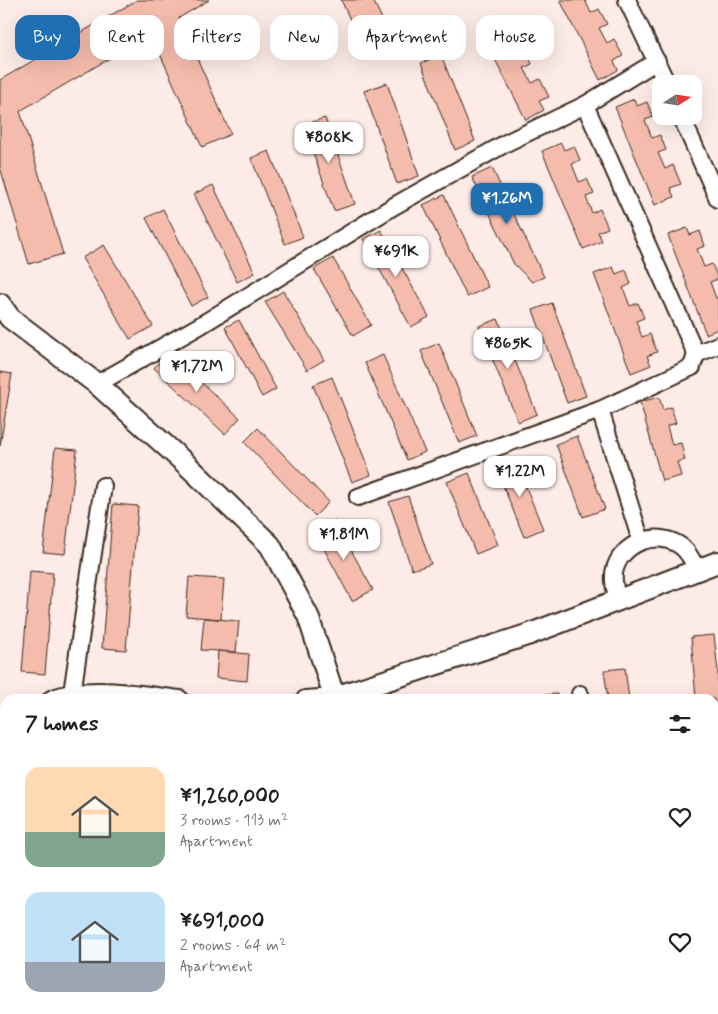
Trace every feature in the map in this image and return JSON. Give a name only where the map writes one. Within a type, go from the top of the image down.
[{"type":"street","points":[[627,0],[663,75]]},
{"type":"street","points":[[97,384],[200,325],[411,197],[508,142],[585,106],[656,61]]},
{"type":"street","points":[[358,497],[600,410],[692,367],[696,354],[585,106]]},
{"type":"street","points":[[685,125],[718,199]]},
{"type":"street","points":[[0,304],[10,318],[97,384],[186,464],[270,545],[308,616],[334,694]]},
{"type":"street","points":[[696,354],[718,345]]},
{"type":"street","points":[[600,410],[641,541]]},
{"type":"street","points":[[62,694],[103,486]]},
{"type":"street","points":[[618,600],[614,587],[614,572],[619,559],[628,548],[641,541],[655,538],[669,540],[681,547],[691,557],[697,570]]},
{"type":"street","points":[[347,694],[530,634],[718,562]]},
{"type":"street","points":[[74,694],[86,691],[143,694]]},
{"type":"building","points":[[137,0],[209,0],[184,15],[174,15],[174,60],[198,60],[231,134],[202,147],[163,60],[164,15],[111,15]]},
{"type":"building","points":[[341,0],[373,0],[380,15],[348,15]]},
{"type":"building","points":[[560,0],[585,0],[591,13],[599,9],[607,24],[599,28],[607,43],[614,39],[623,56],[614,61],[618,70],[600,80]]},
{"type":"building","points":[[90,27],[90,60],[107,60],[20,111],[63,254],[29,264],[0,167],[0,80],[34,60],[80,60],[80,33]]},
{"type":"building","points":[[428,60],[443,60],[475,141],[455,150],[421,63]]},
{"type":"building","points":[[495,60],[530,60],[532,64],[524,68],[532,83],[540,79],[549,97],[539,101],[544,110],[526,120]]},
{"type":"building","points":[[387,83],[419,176],[397,184],[364,91]]},
{"type":"building","points":[[634,99],[637,106],[647,102],[652,117],[645,120],[652,138],[660,135],[666,150],[658,153],[665,169],[673,165],[681,184],[670,188],[674,197],[655,205],[615,107]]},
{"type":"building","points":[[325,118],[355,204],[334,211],[303,125]]},
{"type":"building","points":[[561,143],[564,150],[574,146],[580,160],[572,164],[579,182],[587,179],[594,194],[586,197],[592,213],[600,209],[608,228],[598,232],[602,241],[583,249],[542,151]]},
{"type":"building","points":[[269,151],[303,237],[285,244],[251,158]]},
{"type":"building","points":[[492,168],[544,277],[532,282],[514,264],[472,177]]},
{"type":"building","points":[[213,185],[255,273],[237,282],[194,194]]},
{"type":"building","points":[[444,195],[488,287],[467,297],[423,205]]},
{"type":"building","points":[[163,209],[208,297],[191,306],[146,218]]},
{"type":"building","points":[[687,228],[690,235],[700,231],[705,246],[697,249],[704,267],[712,264],[718,279],[710,282],[716,298],[718,298],[718,329],[706,334],[668,235]]},
{"type":"building","points":[[381,230],[429,317],[411,327],[363,239]]},
{"type":"building","points":[[104,245],[153,326],[130,339],[82,258]]},
{"type":"building","points":[[333,258],[371,325],[353,336],[314,269]]},
{"type":"building","points":[[613,267],[616,274],[626,270],[631,284],[623,288],[630,306],[638,303],[644,318],[636,321],[642,337],[650,334],[657,352],[647,356],[651,365],[631,373],[594,274]]},
{"type":"building","points":[[283,291],[324,360],[307,370],[265,302]]},
{"type":"building","points":[[552,303],[586,396],[567,403],[533,310]]},
{"type":"building","points":[[498,319],[537,414],[518,422],[479,326]]},
{"type":"building","points":[[239,320],[276,389],[262,397],[225,327]]},
{"type":"building","points":[[439,343],[477,436],[459,443],[421,351]]},
{"type":"building","points":[[168,352],[240,418],[225,434],[154,368]]},
{"type":"building","points":[[383,355],[425,452],[407,460],[365,363]]},
{"type":"building","points":[[0,372],[12,374],[0,446]]},
{"type":"building","points":[[332,377],[371,475],[352,482],[313,385]]},
{"type":"building","points":[[659,397],[663,410],[671,407],[676,423],[667,426],[672,445],[681,443],[685,460],[677,462],[681,476],[662,481],[640,402]]},
{"type":"building","points":[[258,428],[329,502],[315,516],[244,442]]},
{"type":"building","points":[[577,436],[605,509],[583,517],[556,444]]},
{"type":"building","points":[[55,448],[77,450],[65,554],[43,552]]},
{"type":"building","points":[[515,460],[543,529],[524,537],[496,468]]},
{"type":"building","points":[[469,473],[498,545],[476,554],[447,482]]},
{"type":"building","points":[[408,496],[431,564],[412,570],[389,502]]},
{"type":"building","points":[[113,504],[138,506],[126,650],[102,648]]},
{"type":"building","points":[[335,521],[373,590],[352,601],[315,532]]},
{"type":"building","points":[[30,571],[53,573],[45,674],[22,672]]},
{"type":"building","points":[[189,577],[224,579],[221,619],[186,616]]},
{"type":"building","points":[[204,618],[239,621],[236,652],[201,650]]},
{"type":"building","points":[[714,635],[718,694],[696,694],[691,637]]},
{"type":"building","points":[[218,651],[249,654],[247,681],[216,678]]},
{"type":"building","points":[[625,668],[628,694],[607,694],[604,670]]}]
